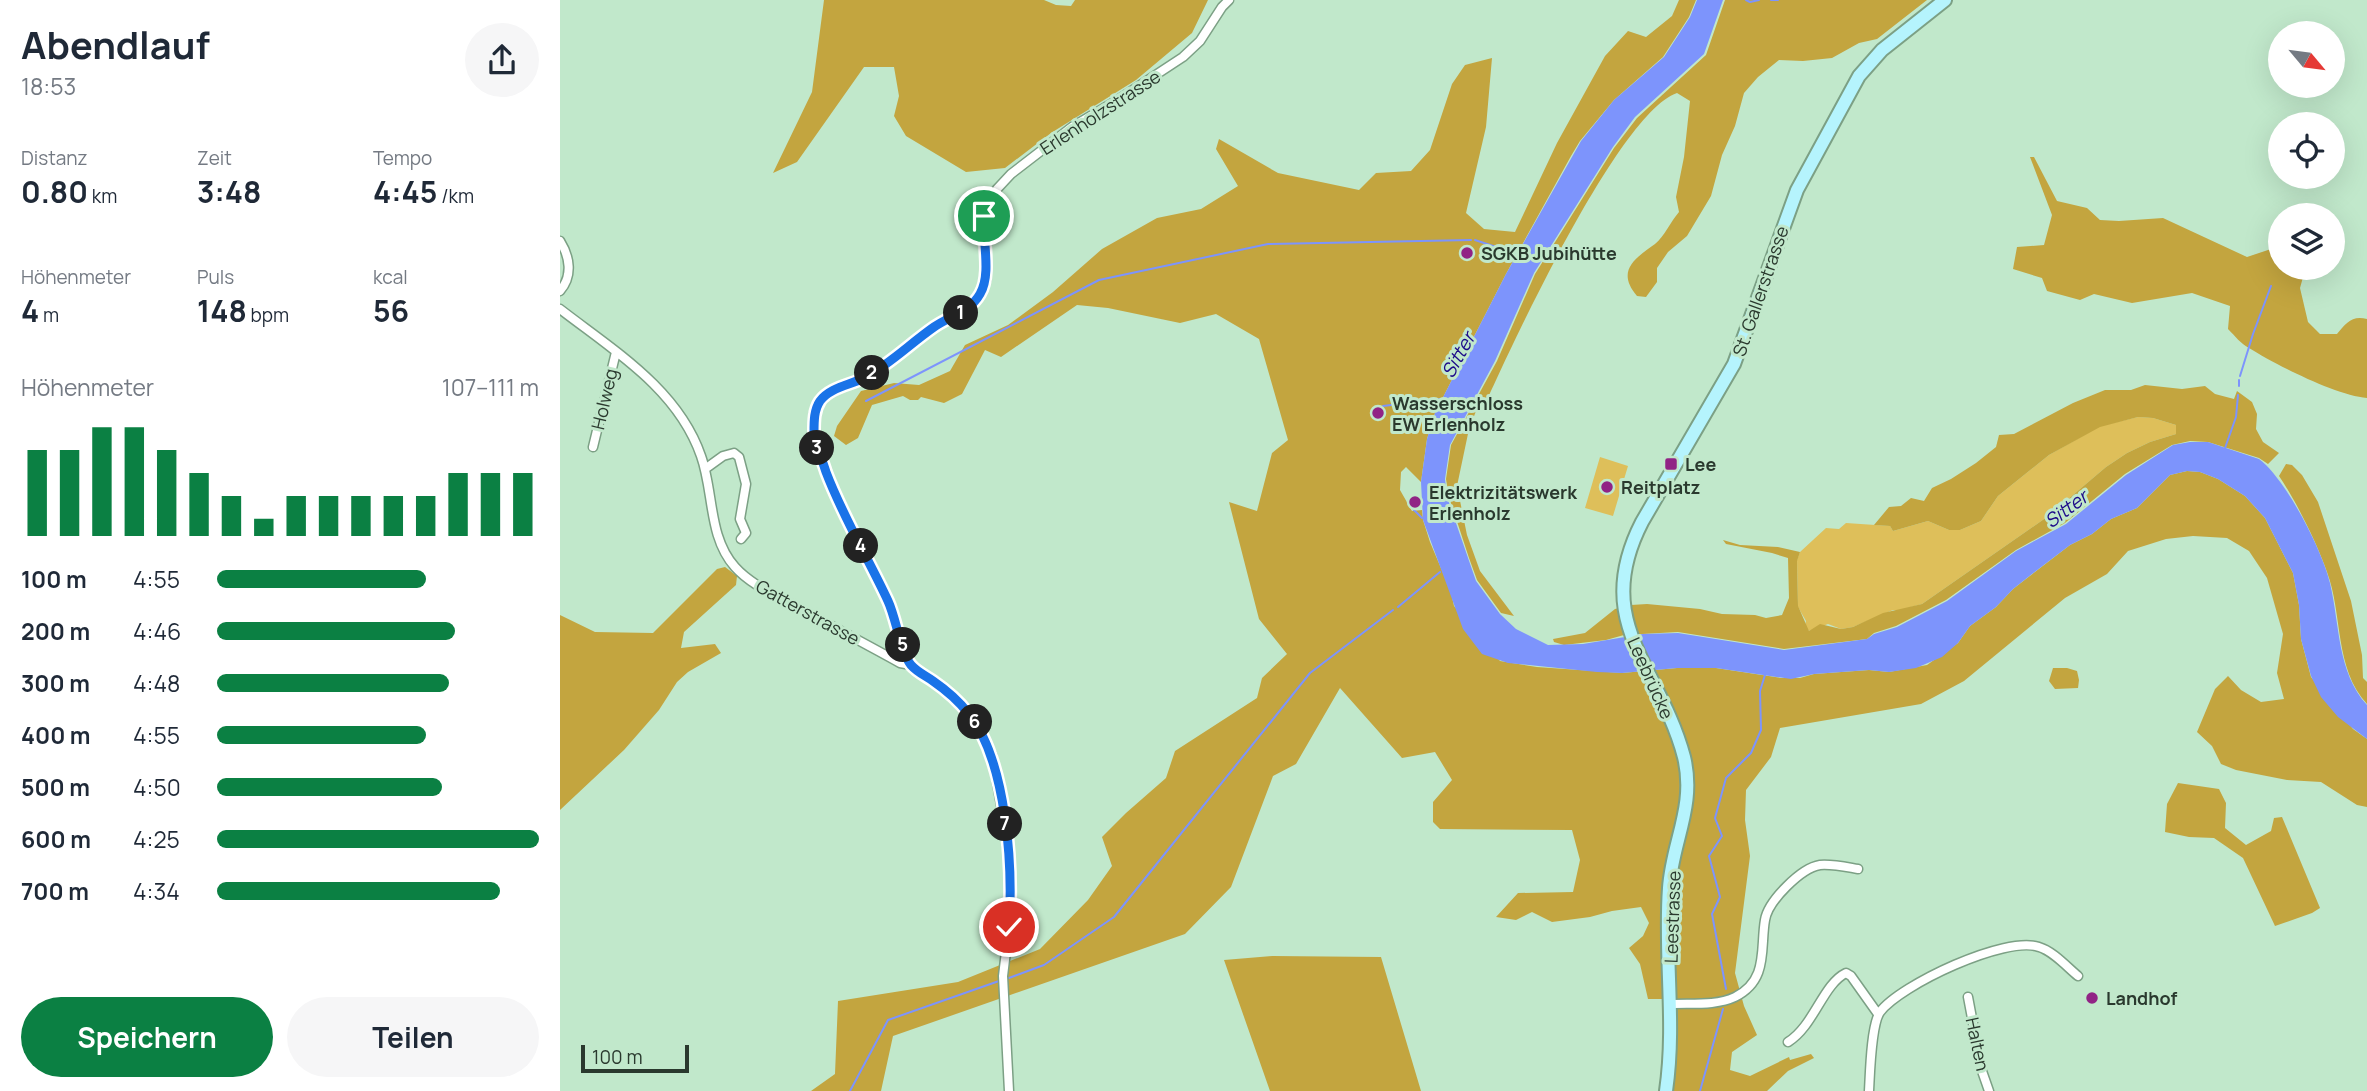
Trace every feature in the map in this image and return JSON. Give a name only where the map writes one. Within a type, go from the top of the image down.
[{"type":"street","name":"Erlenholzstrasse","points":[[911,665],[889,602],[833,489],[816,445],[814,414],[817,407],[827,394],[864,377],[937,325],[972,306],[982,292],[986,280],[982,235],[984,216],[997,189],[1011,174],[1072,127],[1183,57],[1200,41],[1229,0]]},
{"type":"street","name":"St. Gallerstrasse","points":[[1624,610],[1622,576],[1631,544],[1734,364],[1790,205],[1814,157],[1865,67],[1882,50],[1945,0]]},
{"type":"street","points":[[560,241],[567,256],[569,270],[565,285],[560,291]]},
{"type":"street","name":"Gatterstrasse","points":[[560,309],[646,375],[672,403],[689,429],[705,469],[718,539],[726,555],[740,572],[826,623],[900,663],[911,665],[955,699],[971,716],[987,744],[997,775],[1011,879],[1003,976],[1009,1091]]},
{"type":"street","name":"Holweg","points":[[593,447],[616,352]]},
{"type":"street","points":[[705,469],[734,453],[739,457],[746,484],[740,519],[746,533],[741,539]]},
{"type":"street","name":"Leebrücke","points":[[1624,610],[1631,636],[1680,746]]},
{"type":"street","name":"Leestrasse","points":[[1666,1091],[1671,1046],[1669,890],[1688,795],[1688,779],[1680,746]]},
{"type":"street","points":[[1671,1004],[1707,1003],[1735,996],[1748,986],[1757,974],[1763,958],[1765,920],[1774,901],[1787,887],[1802,873],[1816,866],[1835,865],[1858,869]]},
{"type":"street","points":[[1869,1091],[1870,1052],[1878,1014],[1912,985],[1971,958],[2029,945],[2039,946],[2078,976]]},
{"type":"street","points":[[1788,1042],[1800,1035],[1828,990],[1842,975],[1852,976],[1878,1014]]},
{"type":"street","name":"Halten","points":[[1968,997],[1982,1071],[1989,1091]]},
{"type":"shaded area","points":[[824,0],[1044,0],[1056,5],[1071,6],[1075,0],[1208,0],[1192,33],[1136,80],[1051,133],[1005,168],[966,172],[906,136],[894,116],[899,96],[894,67],[864,67],[797,162],[773,173],[812,92]]},
{"type":"shaded area","points":[[1679,0],[1696,0],[1689,17],[1663,57],[1614,100],[1580,141],[1506,274],[1435,413],[1427,439],[1421,482],[1406,467],[1401,472],[1400,490],[1412,511],[1422,510],[1430,542],[1451,592],[1454,606],[1500,661],[1537,667],[1622,673],[1716,668],[1781,678],[1869,670],[1889,672],[1927,665],[1958,643],[1970,626],[2070,545],[2092,534],[2111,519],[2137,508],[2170,475],[2187,471],[2200,472],[2218,479],[2245,496],[2265,518],[2293,573],[2299,605],[2301,639],[2311,677],[2353,729],[2367,739],[2367,807],[2357,805],[2321,782],[2287,780],[2236,770],[2221,764],[2212,746],[2197,732],[2215,689],[2228,676],[2241,690],[2261,702],[2284,699],[2277,673],[2283,634],[2267,578],[2249,551],[2227,538],[2193,536],[2166,539],[2128,551],[2107,574],[2065,598],[1964,681],[1921,704],[1780,728],[1771,757],[1746,790],[1745,820],[1750,856],[1735,973],[1744,1006],[1757,1035],[1732,1052],[1730,1070],[1750,1076],[1789,1057],[1790,1060],[1811,1054],[1814,1058],[1788,1071],[1767,1091],[1672,1091],[1675,999],[1648,999],[1640,964],[1629,948],[1643,936],[1649,923],[1641,907],[1552,922],[1532,912],[1516,920],[1496,917],[1518,893],[1573,892],[1580,860],[1572,830],[1440,829],[1433,822],[1433,802],[1452,780],[1435,752],[1402,758],[1340,688],[1296,764],[1273,776],[1231,887],[1185,934],[893,1036],[881,1091],[811,1091],[835,1074],[838,1001],[958,982],[1040,949],[1088,900],[1112,866],[1102,837],[1166,778],[1175,751],[1257,698],[1262,678],[1287,654],[1259,619],[1229,502],[1257,511],[1272,453],[1288,440],[1259,339],[1216,314],[1180,323],[1108,308],[1077,305],[1001,357],[985,350],[962,394],[944,403],[921,397],[918,400],[910,400],[903,396],[872,405],[858,438],[846,445],[834,436],[837,426],[861,391],[894,383],[919,385],[950,371],[965,345],[1008,325],[1053,292],[1102,249],[1157,218],[1201,209],[1238,186],[1216,149],[1219,139],[1278,173],[1359,190],[1376,173],[1411,171],[1430,150],[1452,84],[1465,65],[1492,58],[1486,127],[1466,213],[1484,229],[1515,232],[1557,143],[1605,56],[1628,31],[1646,37],[1672,16]]},
{"type":"shaded area","points":[[1725,0],[1927,0],[1877,39],[1859,43],[1832,58],[1779,60],[1758,77],[1744,93],[1711,196],[1687,236],[1668,252],[1657,268],[1657,282],[1646,297],[1637,296],[1631,287],[1628,273],[1635,260],[1655,244],[1679,212],[1676,197],[1684,157],[1690,101],[1677,93],[1654,109],[1627,141],[1571,231],[1487,400],[1478,406],[1469,429],[1457,486],[1467,535],[1480,571],[1514,616],[1501,613],[1477,580],[1449,497],[1446,479],[1451,445],[1497,361],[1535,274],[1614,148],[1637,118],[1706,55]]},
{"type":"shaded area","points":[[2030,157],[2034,157],[2057,201],[2087,208],[2100,220],[2163,218],[2247,257],[2268,250],[2268,280],[2302,280],[2300,288],[2308,322],[2320,334],[2337,334],[2353,319],[2367,319],[2367,398],[2324,386],[2290,371],[2246,346],[2228,329],[2230,306],[2192,293],[2132,303],[2094,294],[2080,300],[2047,291],[2042,278],[2013,269],[2017,247],[2044,245],[2052,215]]},
{"type":"shaded area","points":[[2145,385],[2182,389],[2205,386],[2215,394],[2234,399],[2237,391],[2252,402],[2257,414],[2256,429],[2263,442],[2279,453],[2268,464],[2259,458],[2208,442],[2190,441],[2172,445],[2125,474],[2065,523],[2016,550],[1946,600],[1896,626],[1874,633],[1867,639],[1784,649],[1678,632],[1624,635],[1564,645],[1554,642],[1553,639],[1585,633],[1615,609],[1631,605],[1700,609],[1766,618],[1782,615],[1789,598],[1788,558],[1726,544],[1723,540],[1740,545],[1778,547],[1800,552],[1797,561],[1798,606],[1809,631],[1820,624],[1841,629],[1853,627],[1883,613],[1922,604],[2047,517],[2106,467],[2150,442],[2176,434],[2176,425],[2153,418],[2138,417],[2100,427],[2049,455],[1998,496],[1981,521],[1960,530],[1949,530],[1928,521],[1893,531],[1890,526],[1874,525],[1889,507],[1901,506],[1911,498],[1924,501],[1932,488],[1976,463],[1996,447],[1999,435],[2014,434],[2073,403],[2105,390],[2131,390]]},
{"type":"shaded area","points":[[2138,417],[2153,418],[2176,425],[2176,434],[2150,442],[2106,467],[2047,517],[1922,604],[1893,610],[1853,627],[1841,629],[1828,624],[1809,631],[1805,626],[1806,621],[1798,607],[1797,560],[1800,552],[1826,528],[1839,529],[1846,523],[1890,526],[1893,531],[1928,521],[1949,530],[1960,530],[1981,521],[1998,496],[2049,455],[2100,426]]},
{"type":"shaded area","name":"Reitplatz","points":[[1600,457],[1628,466],[1613,516],[1585,508]]},
{"type":"shaded area","points":[[2286,464],[2292,465],[2302,475],[2318,502],[2351,601],[2362,655],[2363,678],[2367,682],[2367,704],[2356,690],[2344,658],[2332,589],[2323,561],[2312,535],[2279,476]]},
{"type":"shaded area","points":[[725,567],[737,576],[736,585],[684,632],[681,648],[715,644],[721,653],[688,672],[677,682],[659,710],[624,750],[560,810],[560,615],[595,632],[653,633],[717,569]]},
{"type":"shaded area","points":[[2053,668],[2077,671],[2078,688],[2055,689],[2049,681]]},
{"type":"shaded area","points":[[2178,783],[2219,789],[2226,803],[2225,828],[2246,845],[2271,831],[2274,818],[2282,817],[2320,908],[2275,926],[2243,858],[2214,838],[2165,832],[2167,804]]},
{"type":"shaded area","points":[[1272,956],[1381,957],[1421,1091],[1270,1091],[1224,960]]},
{"type":"water","points":[[1697,0],[1723,0],[1704,54],[1635,117],[1613,147],[1534,273],[1495,361],[1450,445],[1445,479],[1447,497],[1476,581],[1500,614],[1516,629],[1548,645],[1583,644],[1643,634],[1678,633],[1784,650],[1867,639],[1947,601],[2016,551],[2066,524],[2126,475],[2173,445],[2208,442],[2259,459],[2280,482],[2302,516],[2326,569],[2341,647],[2350,678],[2367,705],[2367,739],[2338,717],[2321,697],[2311,676],[2301,639],[2299,605],[2293,573],[2265,518],[2245,496],[2218,479],[2200,472],[2187,471],[2170,475],[2137,508],[2111,519],[2092,534],[2070,545],[2013,589],[1996,607],[1970,626],[1958,643],[1942,657],[1916,668],[1889,672],[1869,670],[1814,674],[1791,679],[1716,668],[1597,672],[1508,663],[1482,654],[1463,629],[1423,520],[1421,482],[1427,439],[1435,413],[1506,274],[1581,141],[1614,100],[1664,57],[1690,17]]},
{"type":"waterway","points":[[1746,0],[1759,0]]},
{"type":"waterway","points":[[1771,0],[1778,0]]},
{"type":"waterway","points":[[866,401],[1099,280],[1268,244],[1471,240]]},
{"type":"waterway","points":[[1475,240],[1517,254]]},
{"type":"waterway","points":[[2240,376],[2271,286]]},
{"type":"waterway","points":[[2239,380],[2239,386]]},
{"type":"waterway","points":[[2225,448],[2236,417],[2238,395]]},
{"type":"waterway","points":[[1383,406],[1441,399]]},
{"type":"waterway","points":[[1413,509],[1422,518]]},
{"type":"waterway","points":[[1398,607],[1440,572]]},
{"type":"waterway","points":[[1009,978],[1044,965],[1114,917],[1310,673],[1393,610]]},
{"type":"waterway","points":[[1726,989],[1712,914],[1720,897],[1709,856],[1722,836],[1715,818],[1726,778],[1751,753],[1761,730],[1760,691],[1765,675]]},
{"type":"waterway","points":[[850,1091],[888,1020],[999,981]]},
{"type":"waterway","points":[[1700,1091],[1723,1009]]},
{"type":"place","name":"SGKB Jubihütte","points":[[1467,253]]},
{"type":"place","name":"Wasserschloss EW Erlenholz","points":[[1378,413]]},
{"type":"place","name":"Lee","points":[[1671,464]]},
{"type":"place","name":"Reitplatz","points":[[1607,487]]},
{"type":"place","name":"Elektrizitätswerk Erlenholz","points":[[1415,502]]},
{"type":"place","name":"Landhof","points":[[2092,998]]},
{"type":"route","points":[[984,216],[982,235],[986,280],[982,292],[972,306],[937,325],[884,365],[827,394],[819,402],[814,414],[814,430],[816,445],[833,489],[889,602],[911,665],[963,707],[981,730],[992,755],[1009,858],[1009,927]]},
{"type":"water label","name":"Sitter","points":[[1458,355]]},
{"type":"water label","name":"Sitter","points":[[2066,509]]}]
